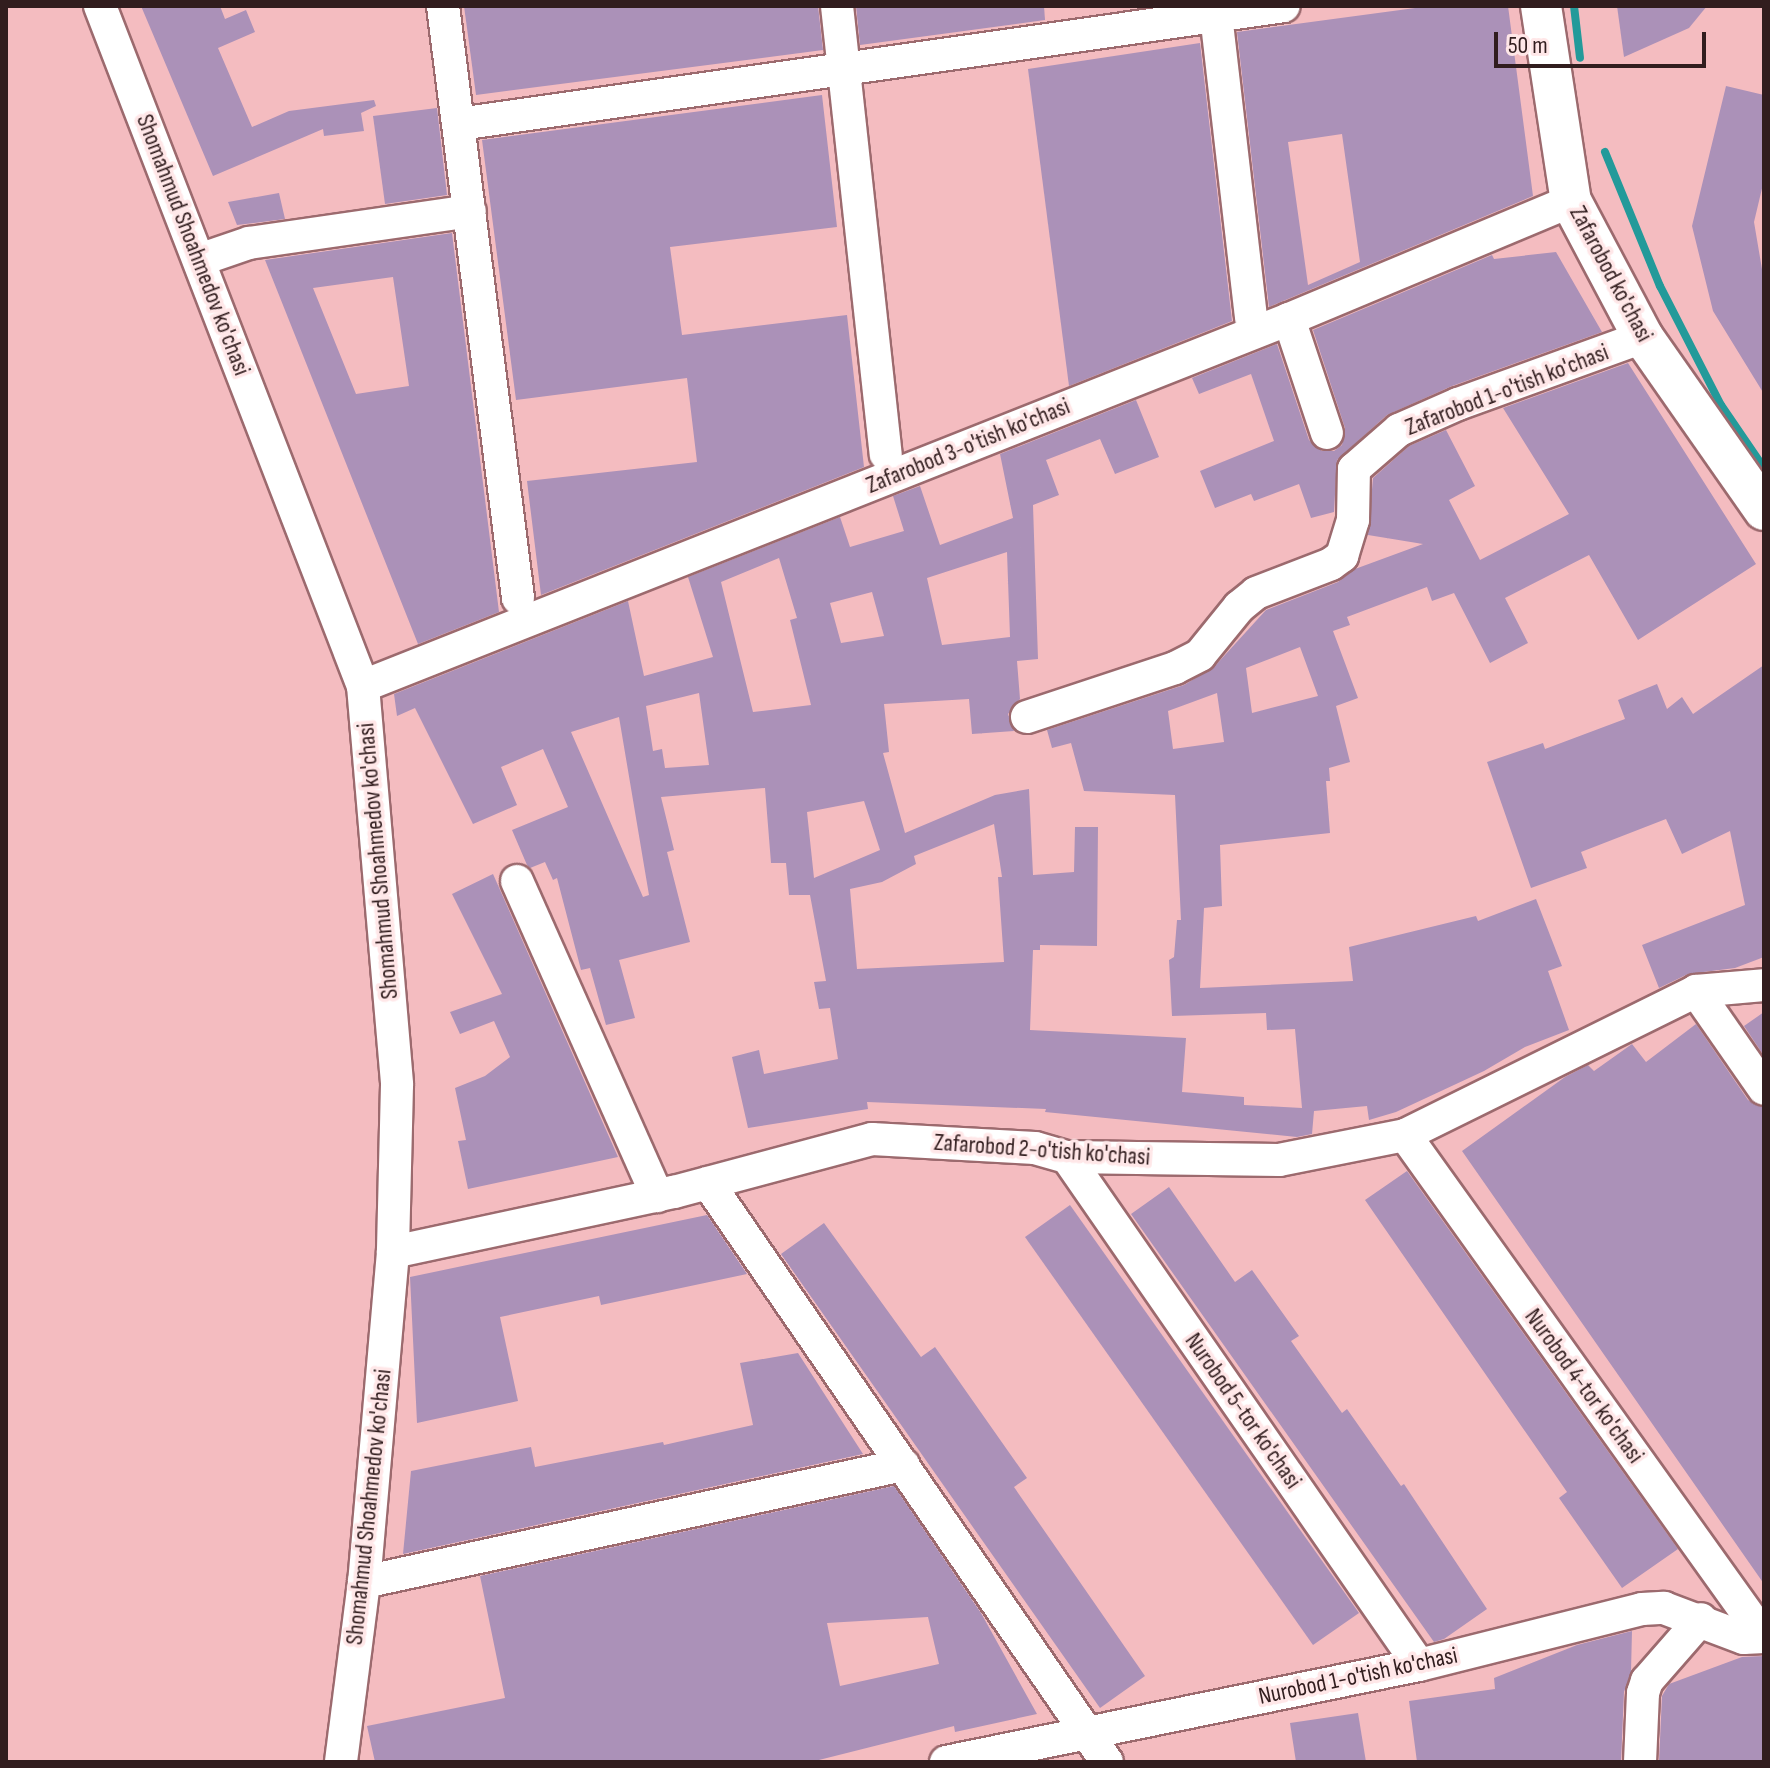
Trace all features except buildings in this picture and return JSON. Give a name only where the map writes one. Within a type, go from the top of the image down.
[{"type":"street","name":"Shomahmud Shoahmedov ko'chasi","points":[[100,6],[363,686],[397,1085],[393,1252],[364,1582],[341,1762]]},
{"type":"street","points":[[443,6],[518,598]]},
{"type":"street","points":[[837,6],[886,454]]},
{"type":"street","points":[[459,124],[845,69],[1215,11],[1284,6]]},
{"type":"street","name":"Zafarobod ko'chasi","points":[[1541,6],[1571,201],[1643,337],[1764,510]]},
{"type":"street","points":[[1215,11],[1251,318]]},
{"type":"street","name":"Zafarobod 3-o'tish ko'chasi","points":[[363,686],[1289,319],[1571,201]]},
{"type":"street","points":[[199,260],[249,243],[470,211]]},
{"type":"street","points":[[1289,319],[1327,433]]},
{"type":"street","name":"Zafarobod 1-o'tish ko'chasi","points":[[1027,717],[1175,668],[1200,655],[1239,607],[1256,593],[1331,564],[1342,556],[1353,520],[1354,469],[1399,430],[1458,404],[1643,337]]},
{"type":"street","points":[[517,881],[657,1196]]},
{"type":"street","name":"Zafarobod 2-o'tish ko'chasi","points":[[393,1252],[657,1196],[872,1139],[1035,1148],[1067,1157],[1279,1160],[1405,1135],[1696,991],[1764,985]]},
{"type":"street","points":[[1696,991],[1764,1089]]},
{"type":"street","name":"Nurobod 4-tor ko'chasi","points":[[1405,1135],[1764,1637]]},
{"type":"street","name":"Nurobod 5-tor ko'chasi","points":[[1067,1157],[1419,1665]]},
{"type":"street","points":[[708,1183],[1107,1762]]},
{"type":"street","points":[[364,1582],[903,1465]]},
{"type":"street","name":"Nurobod 1-o'tish ko'chasi","points":[[946,1762],[1419,1665],[1642,1609],[1664,1608],[1701,1619],[1744,1638],[1764,1637]]},
{"type":"street","points":[[1640,1762],[1643,1693],[1647,1681],[1701,1619]]},
{"type":"waterway","points":[[1574,6],[1580,58]]},
{"type":"waterway","points":[[1605,152],[1660,286],[1721,405],[1764,468]]}]
